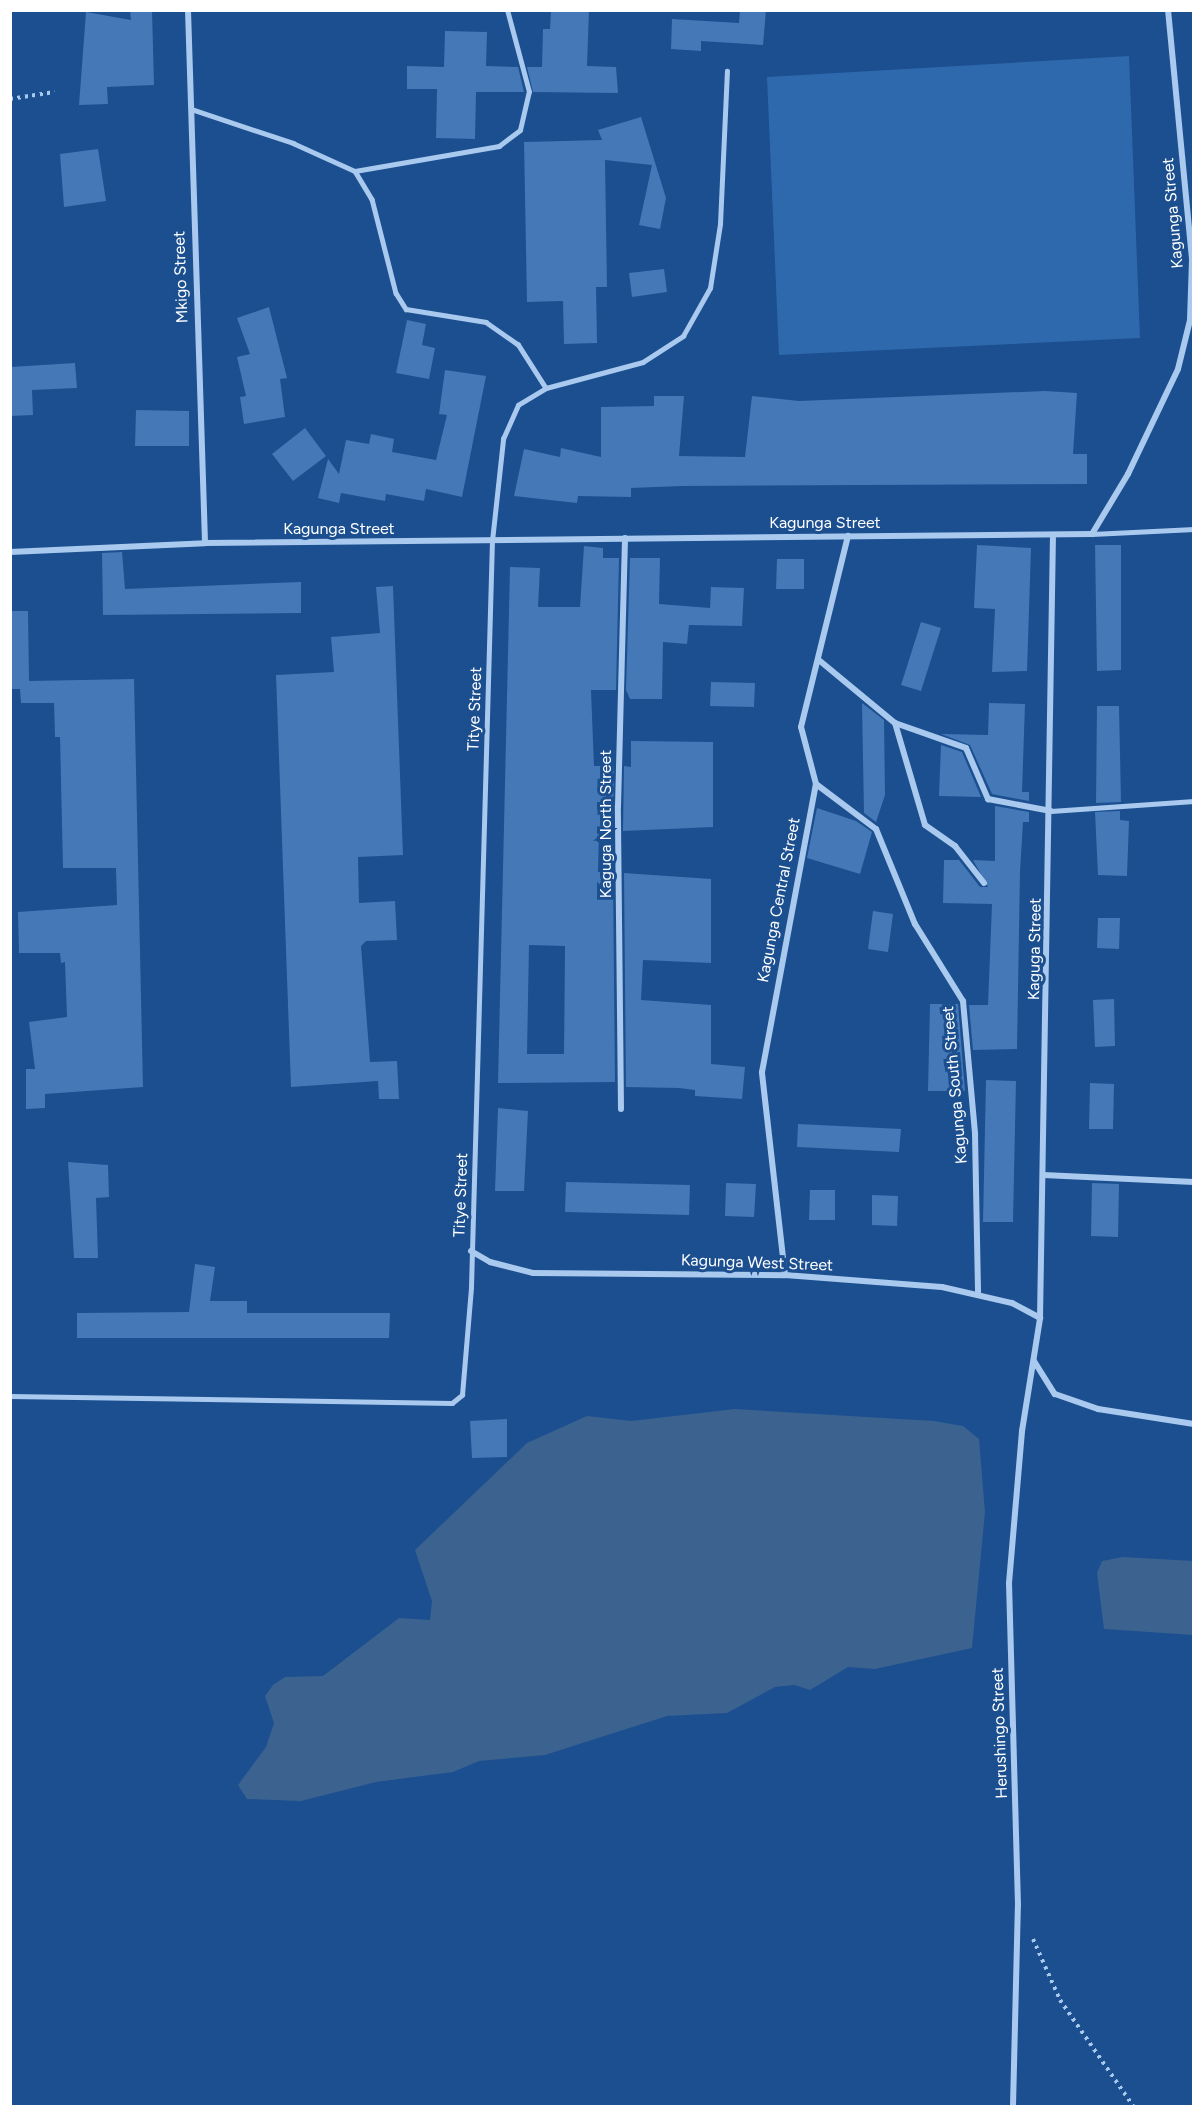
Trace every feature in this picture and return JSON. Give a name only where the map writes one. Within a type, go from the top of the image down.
[{"type":"street","name":"Mkigo Street","points":[[188,10],[188,108],[205,543]]},
{"type":"street","name":"Kagunga Street","points":[[10,552],[205,543],[625,538],[1053,538],[1092,534],[1128,474],[1178,369],[1190,320],[1192,259],[1168,10]]},
{"type":"street","name":"Kagunga Central Street","points":[[785,1275],[762,1072],[816,784],[801,727],[820,661],[848,537]]},
{"type":"street","name":"Kaguga North Street","points":[[621,1109],[618,806],[625,538]]},
{"type":"street","name":"Kaguga Street","points":[[1034,1361],[1040,1318],[1051,811],[1053,538]]},
{"type":"street","points":[[820,661],[895,723],[966,748],[988,799],[1051,811]]},
{"type":"street","points":[[895,723],[925,825],[955,846],[984,883]]},
{"type":"street","name":"Kagunga South Street","points":[[816,784],[876,829],[915,924],[963,1001],[975,1134],[978,1292]]},
{"type":"street","points":[[1043,1174],[1194,1182]]},
{"type":"street","name":"Kagunga West Street","points":[[471,1251],[490,1262],[533,1273],[785,1275],[978,1292],[1040,1318]]},
{"type":"street","points":[[1034,1361],[1055,1394],[1098,1409],[1194,1424]]},
{"type":"street","name":"Herushingo Street","points":[[1013,2106],[1018,1905],[1009,1583],[1034,1361]]},
{"type":"lane","points":[[188,108],[355,171],[490,148],[520,130],[530,92],[507,10]]},
{"type":"lane","name":"Titye Street","points":[[10,1396],[452,1403],[462,1395],[467,1378],[492,541],[503,439],[518,405],[546,388],[643,362],[683,336],[710,288],[720,224],[727,71]]},
{"type":"lane","points":[[355,171],[372,199],[396,293],[406,309],[486,322],[518,344],[546,388]]},
{"type":"lane","points":[[1092,534],[1194,529]]},
{"type":"lane","points":[[1051,811],[1194,801]]},
{"type":"path","points":[[10,99],[54,92]]},
{"type":"path","points":[[1018,1905],[1060,2000],[1133,2106]]},
{"type":"shaded area","points":[[1129,56],[1140,338],[779,355],[767,77]]},
{"type":"shaded area","points":[[735,1409],[934,1421],[963,1426],[979,1439],[985,1512],[972,1648],[875,1669],[848,1667],[810,1690],[794,1685],[775,1687],[727,1713],[667,1716],[545,1755],[479,1761],[453,1772],[376,1782],[301,1801],[247,1799],[238,1785],[266,1747],[274,1723],[265,1696],[273,1685],[285,1677],[323,1676],[399,1618],[430,1620],[432,1601],[415,1550],[527,1443],[587,1416],[631,1421]]},
{"type":"shaded area","points":[[1123,1557],[1193,1561],[1193,1635],[1104,1629],[1097,1573],[1102,1561]]},
{"type":"building","points":[[130,10],[152,10],[154,85],[107,87],[108,104],[79,105],[86,12],[131,20]]},
{"type":"building","points":[[551,10],[589,10],[587,66],[616,67],[618,93],[533,92],[527,67],[542,67],[543,29],[550,29]]},
{"type":"building","points":[[740,10],[766,10],[763,45],[701,41],[701,51],[671,49],[672,19],[739,23]]},
{"type":"building","points":[[445,31],[487,32],[486,66],[518,67],[524,92],[476,92],[475,139],[436,138],[437,89],[407,89],[407,66],[444,67]]},
{"type":"building","points":[[641,117],[666,198],[660,229],[639,225],[652,165],[605,160],[607,287],[596,287],[597,343],[564,344],[563,301],[527,302],[524,142],[602,140],[598,130]]},
{"type":"building","points":[[98,149],[106,201],[64,207],[60,154]]},
{"type":"building","points":[[664,269],[667,292],[632,297],[629,273]]},
{"type":"building","points":[[269,307],[287,378],[280,379],[285,417],[244,424],[240,397],[246,396],[237,357],[250,354],[237,318]]},
{"type":"building","points":[[407,320],[426,324],[422,345],[435,348],[429,379],[396,373]]},
{"type":"building","points":[[75,363],[77,388],[32,390],[33,415],[10,416],[10,367]]},
{"type":"building","points":[[445,370],[486,376],[462,497],[426,489],[424,501],[386,494],[385,501],[341,493],[339,503],[318,498],[328,459],[339,474],[346,440],[369,444],[371,434],[394,439],[392,452],[436,460],[447,415],[439,414]]},
{"type":"building","points":[[1045,391],[1077,393],[1073,454],[1087,454],[1087,484],[682,486],[631,488],[631,497],[578,496],[577,503],[514,496],[524,449],[560,457],[561,448],[601,457],[601,407],[654,406],[654,396],[684,396],[679,456],[745,457],[752,396],[799,401]]},
{"type":"building","points":[[136,410],[189,411],[189,446],[135,446]]},
{"type":"building","points":[[305,428],[326,456],[293,481],[272,454]]},
{"type":"building","points":[[977,545],[1031,548],[1027,671],[992,672],[995,609],[974,608]]},
{"type":"building","points":[[1095,545],[1121,545],[1121,670],[1097,671]]},
{"type":"building","points":[[584,546],[603,548],[603,558],[619,558],[616,690],[591,690],[594,766],[614,766],[613,831],[599,831],[598,872],[613,872],[615,1082],[498,1083],[510,567],[540,568],[538,607],[580,607]],"holes":[[[529,945],[565,946],[564,1054],[527,1054]]]},
{"type":"building","points":[[122,552],[125,589],[301,582],[301,613],[103,615],[102,553]]},
{"type":"building","points":[[630,558],[660,558],[659,604],[710,608],[711,587],[744,588],[742,626],[689,625],[687,644],[663,642],[662,699],[630,699],[626,690]]},
{"type":"building","points":[[777,559],[804,559],[804,589],[776,589]]},
{"type":"building","points":[[393,586],[403,855],[358,857],[359,903],[395,901],[397,940],[366,941],[361,946],[370,1062],[397,1061],[399,1099],[379,1099],[378,1081],[291,1087],[276,675],[334,672],[331,637],[380,633],[376,587]]},
{"type":"building","points":[[10,611],[28,611],[29,681],[134,679],[143,1087],[45,1094],[45,1108],[26,1109],[26,1069],[35,1069],[29,1022],[67,1017],[65,962],[61,963],[60,953],[19,953],[18,912],[117,905],[116,868],[63,868],[60,737],[55,737],[54,703],[21,703],[20,689],[10,689]]},
{"type":"building","points":[[921,622],[941,628],[921,691],[901,685]]},
{"type":"building","points":[[711,682],[755,683],[754,707],[710,706]]},
{"type":"building","points":[[862,703],[884,720],[885,795],[876,822],[864,813]]},
{"type":"building","points":[[989,703],[1025,704],[1022,792],[1029,792],[1029,801],[992,794],[970,745],[941,734],[988,735]]},
{"type":"building","points":[[1097,706],[1119,706],[1121,802],[1096,803]]},
{"type":"building","points":[[631,741],[713,742],[713,827],[623,831],[624,766],[631,767]]},
{"type":"building","points":[[941,745],[962,752],[981,797],[939,796]]},
{"type":"building","points":[[995,806],[1029,812],[1029,822],[1023,822],[1020,872],[1017,1049],[973,1050],[969,1005],[988,1005],[992,904],[943,903],[944,860],[959,860],[980,887],[988,887],[973,860],[995,861]]},
{"type":"building","points":[[817,808],[856,821],[872,832],[860,874],[807,858]]},
{"type":"building","points":[[1120,811],[1120,820],[1129,821],[1127,876],[1098,875],[1095,812]]},
{"type":"building","points":[[624,873],[711,879],[711,963],[643,960],[641,1000],[711,1005],[711,1064],[745,1067],[742,1099],[695,1096],[695,1090],[679,1088],[626,1087]]},
{"type":"building","points":[[873,911],[893,914],[888,952],[868,949]]},
{"type":"building","points":[[1098,918],[1120,918],[1119,949],[1097,948]]},
{"type":"building","points":[[1114,999],[1115,1046],[1095,1047],[1093,1000]]},
{"type":"building","points":[[930,1004],[958,1004],[965,1091],[928,1091]]},
{"type":"building","points":[[986,1080],[1016,1081],[1013,1222],[983,1222]]},
{"type":"building","points":[[1090,1083],[1114,1084],[1113,1129],[1089,1129]]},
{"type":"building","points":[[498,1108],[528,1111],[524,1191],[495,1191]]},
{"type":"building","points":[[798,1124],[901,1129],[899,1152],[797,1147]]},
{"type":"building","points":[[68,1162],[108,1165],[109,1197],[96,1198],[98,1258],[74,1258]]},
{"type":"building","points":[[566,1182],[690,1185],[689,1215],[565,1212]]},
{"type":"building","points":[[726,1183],[756,1184],[754,1217],[725,1216]]},
{"type":"building","points":[[1092,1183],[1119,1184],[1118,1237],[1091,1236]]},
{"type":"building","points":[[810,1190],[835,1190],[835,1220],[809,1220]]},
{"type":"building","points":[[872,1195],[898,1196],[897,1226],[872,1225]]},
{"type":"building","points":[[195,1264],[215,1267],[210,1301],[247,1301],[247,1313],[390,1313],[389,1338],[77,1338],[77,1313],[189,1312]]},
{"type":"building","points":[[507,1419],[507,1457],[472,1458],[470,1421]]}]
